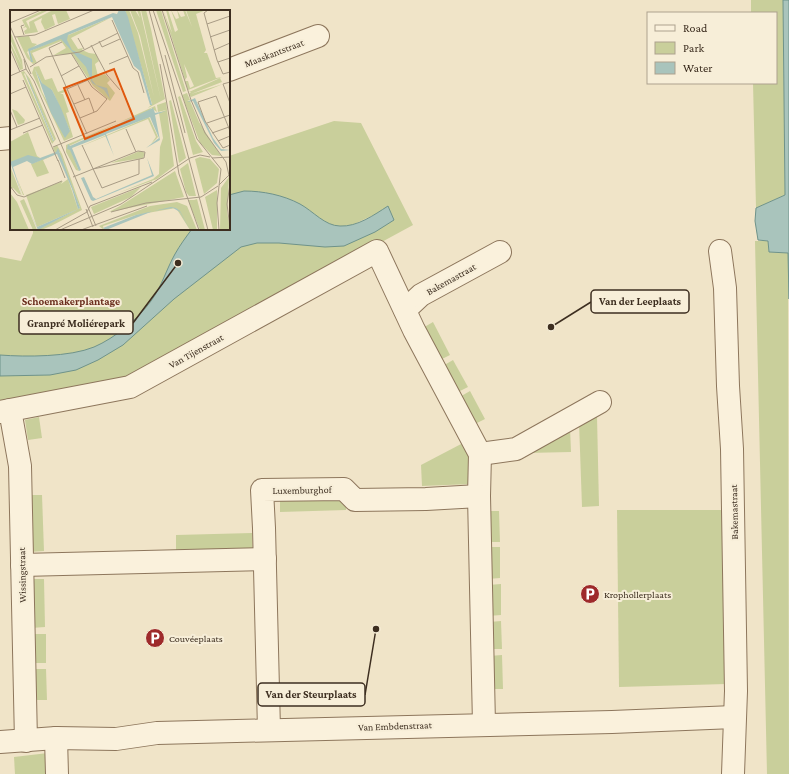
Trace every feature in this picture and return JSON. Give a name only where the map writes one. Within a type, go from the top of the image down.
[{"type":"street","name":"Maaskantstraat","points":[[230,70],[318,36]]},
{"type":"street","points":[[0,140],[10,138]]},
{"type":"street","name":"Van Tijenstraat","points":[[5,411],[130,387],[377,251],[405,310]]},
{"type":"street","name":"Bakemastraat","points":[[720,251],[725,288],[728,386],[732,449],[736,691],[733,774]]},
{"type":"street","name":"Bakemastraat","points":[[405,310],[421,295],[500,252]]},
{"type":"street","points":[[405,310],[480,454],[479,496],[484,724]]},
{"type":"street","points":[[480,454],[516,449],[600,402]]},
{"type":"street","name":"Wissingstraat","points":[[5,411],[20,466],[26,741]]},
{"type":"street","name":"Luxemburghof","points":[[269,730],[262,490],[344,489],[355,500],[426,499],[479,496]]},
{"type":"street","points":[[22,565],[265,559]]},
{"type":"street","name":"Van Embdenstraat","points":[[0,742],[56,738],[116,739],[157,733],[612,722],[734,717]]},
{"type":"street","points":[[56,738],[57,774]]},
{"type":"green space","points":[[751,0],[783,0],[785,195],[756,208],[753,84],[777,84],[777,12],[751,12]]},
{"type":"green space","points":[[334,121],[361,123],[413,225],[126,381],[0,404],[0,257],[21,261],[33,230],[230,230],[230,156]],"holes":[[[378,213],[357,239],[352,225]]]},
{"type":"green space","points":[[755,241],[768,241],[769,252],[788,253],[789,774],[767,774]]},
{"type":"green space","points":[[433,322],[450,355],[438,361],[421,329]]},
{"type":"green space","points":[[453,360],[468,387],[456,393],[441,367]]},
{"type":"green space","points":[[470,391],[485,419],[473,425],[458,398]]},
{"type":"green space","points":[[597,416],[599,506],[582,507],[579,422]]},
{"type":"green space","points":[[39,417],[42,438],[28,440],[25,420]]},
{"type":"green space","points":[[570,427],[571,452],[526,453]]},
{"type":"green space","points":[[463,443],[470,457],[471,484],[422,486],[421,465]]},
{"type":"green space","points":[[28,495],[42,495],[44,551],[29,552]]},
{"type":"green space","points":[[346,495],[346,510],[280,512],[280,497]]},
{"type":"green space","points":[[617,510],[722,510],[726,684],[619,687]]},
{"type":"green space","points":[[486,511],[499,511],[500,542],[487,542]]},
{"type":"green space","points":[[252,533],[253,556],[176,557],[176,535]]},
{"type":"green space","points":[[487,547],[500,547],[500,578],[488,579]]},
{"type":"green space","points":[[30,579],[44,579],[45,627],[31,628]]},
{"type":"green space","points":[[501,584],[501,615],[488,616],[488,585]]},
{"type":"green space","points":[[501,621],[502,649],[489,649],[489,622]]},
{"type":"green space","points":[[32,634],[46,634],[46,663],[32,663]]},
{"type":"green space","points":[[502,655],[503,689],[490,689],[489,656]]},
{"type":"green space","points":[[32,669],[46,669],[47,700],[33,700]]},
{"type":"green space","points":[[48,753],[48,774],[15,774],[14,757]]},
{"type":"water","points":[[783,0],[789,0],[789,299],[788,253],[769,252],[768,241],[758,240],[755,221],[756,208],[785,195]]},
{"type":"water","points":[[244,191],[280,196],[300,204],[329,224],[340,226],[353,225],[371,217],[388,206],[394,220],[375,232],[344,246],[325,247],[279,243],[257,243],[241,247],[174,299],[123,345],[98,360],[76,370],[50,375],[0,376],[0,355],[35,356],[73,353],[94,347],[110,339],[126,327],[140,315],[151,301],[158,290],[175,254],[191,230],[230,230],[230,195]]},
{"type":"place","name":"Granpré Moliérepark","points":[[178,263]]},
{"type":"place","name":"Van der Leeplaats","points":[[551,327]]},
{"type":"place","name":"Krophollerplaats","points":[[590,594]]},
{"type":"place","name":"Van der Steurplaats","points":[[376,629]]},
{"type":"place","name":"Couvéeplaats","points":[[155,638]]},
{"type":"district","name":"Schoemakerplantage","points":[[71,301]]}]
